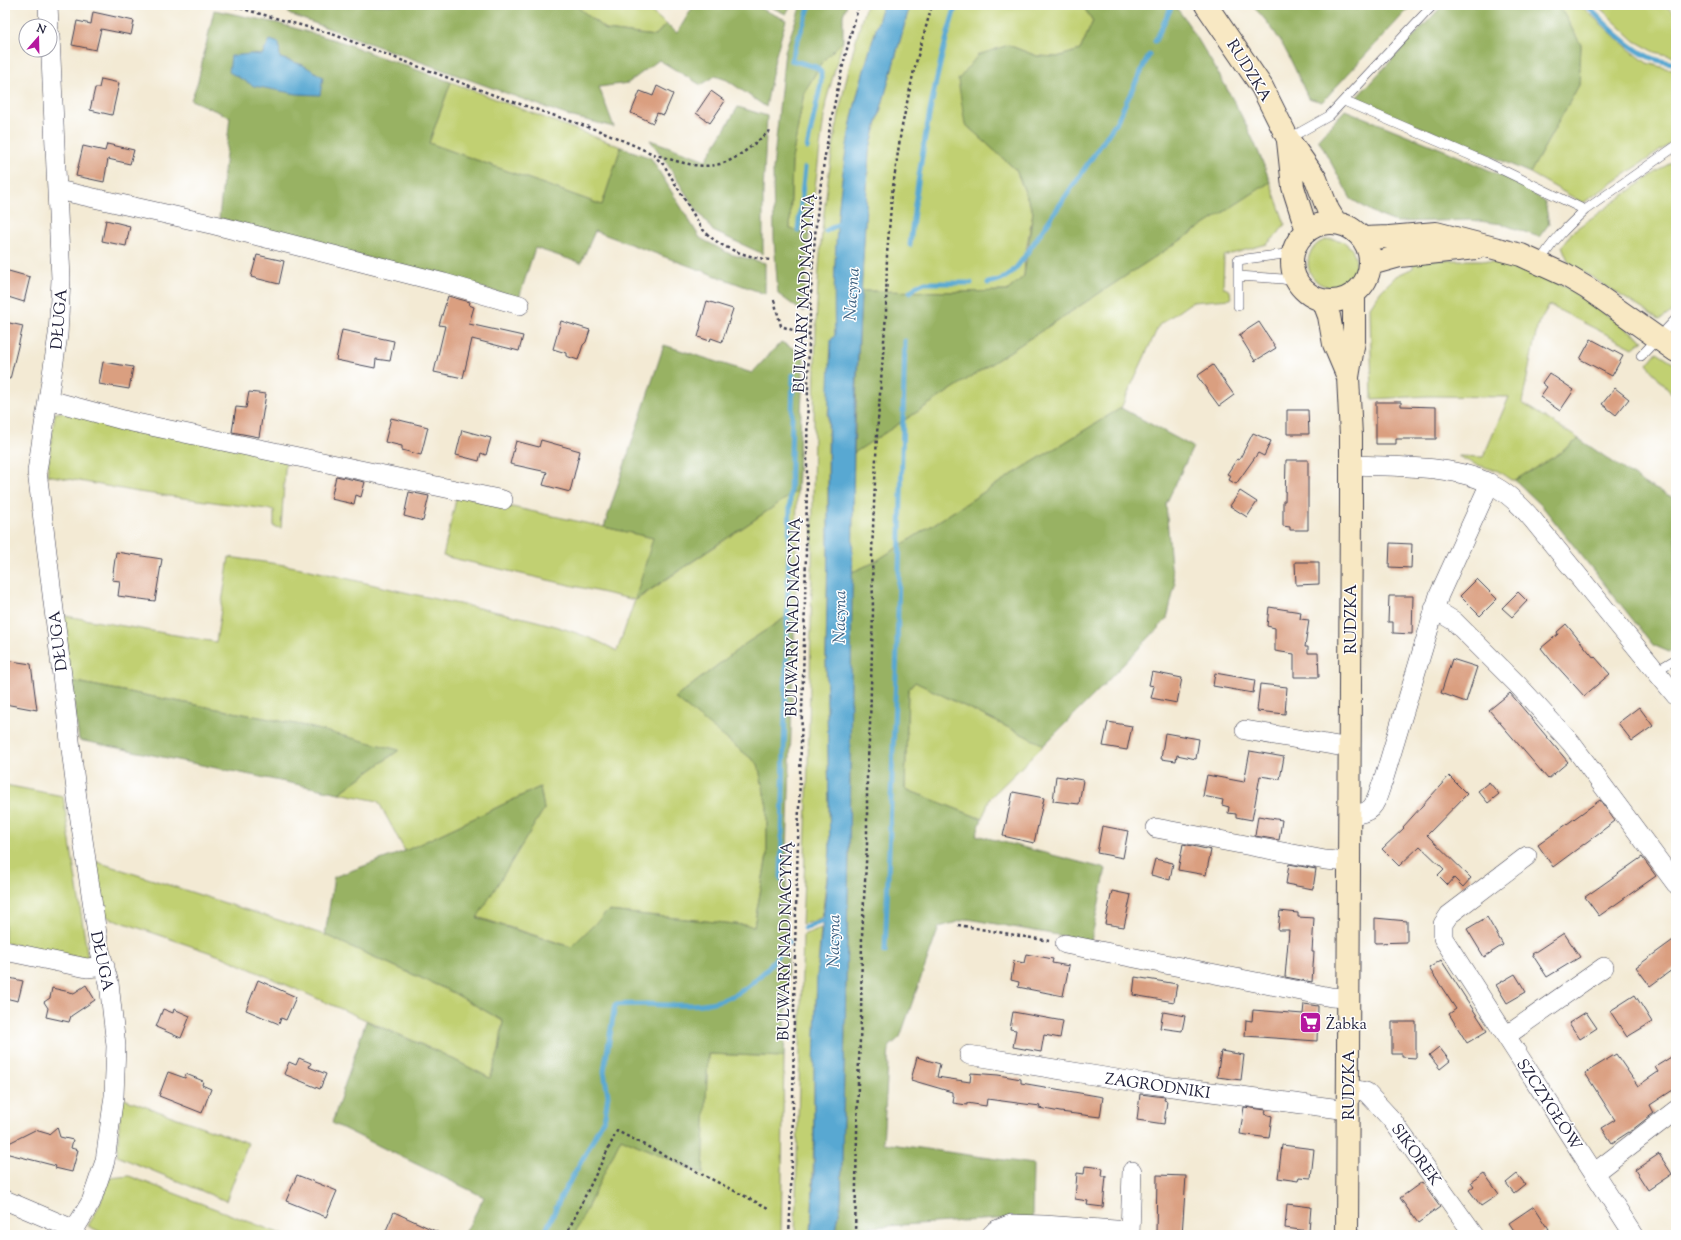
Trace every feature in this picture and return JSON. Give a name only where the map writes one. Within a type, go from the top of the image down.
[{"type":"main road","name":"RUDZKA","points":[[1206,5],[1262,87],[1288,139],[1316,179],[1328,210],[1336,223]]},
{"type":"main road","name":"RUDZKA","points":[[1288,139],[1292,187],[1307,231]]},
{"type":"main road","points":[[1326,223],[1336,223],[1350,227],[1363,238],[1369,251],[1371,264],[1366,281],[1354,294],[1339,300],[1323,300],[1309,294],[1298,282],[1292,263],[1293,253],[1296,245],[1307,231],[1326,223]]},
{"type":"main road","points":[[1363,238],[1436,233],[1521,255],[1540,262],[1587,288],[1676,350]]},
{"type":"main road","points":[[1371,264],[1400,256],[1487,247]]},
{"type":"main road","name":"RUDZKA","points":[[1347,1235],[1351,465],[1348,377],[1354,341],[1354,294]]},
{"type":"main road","name":"RUDZKA","points":[[1323,300],[1329,316],[1334,344],[1348,377]]},
{"type":"street","points":[[48,5],[49,18]]},
{"type":"street","name":"DŁUGA","points":[[51,58],[58,190],[61,292],[58,335],[37,471],[78,806],[100,947],[109,983],[116,1046],[112,1118],[105,1161],[101,1177],[91,1202],[73,1232]]},
{"type":"street","points":[[58,190],[215,225],[444,283],[520,305]]},
{"type":"street","points":[[49,400],[128,421],[503,500]]},
{"type":"street","points":[[1351,465],[1457,472],[1490,483],[1506,494],[1533,520],[1676,696]]},
{"type":"street","points":[[1349,815],[1365,813],[1373,806],[1384,778],[1434,609],[1459,548],[1490,483]]},
{"type":"street","points":[[1434,609],[1454,621],[1517,684],[1571,743],[1676,884]]},
{"type":"street","points":[[1245,730],[1350,748]]},
{"type":"street","points":[[1156,828],[1325,860],[1349,862]]},
{"type":"street","name":"SZCZYGŁÓW","points":[[1527,856],[1449,915],[1442,928],[1442,934],[1445,943],[1634,1235]]},
{"type":"street","points":[[1065,944],[1331,997],[1348,998]]},
{"type":"street","points":[[5,951],[87,968],[105,966]]},
{"type":"street","points":[[1506,1036],[1604,968]]},
{"type":"street","name":"ZAGRODNIKI","points":[[970,1055],[1142,1083],[1348,1110]]},
{"type":"street","name":"SIKOREK","points":[[1348,1088],[1366,1092],[1392,1120],[1474,1235]]},
{"type":"street","points":[[1594,1173],[1676,1110]]},
{"type":"street","points":[[990,1235],[996,1230],[1011,1224],[1044,1225],[1130,1233],[1132,1171]]},
{"type":"street","points":[[5,1200],[73,1232]]},
{"type":"lane","points":[[1288,139],[1329,116],[1433,5]]},
{"type":"lane","points":[[1344,101],[1486,162],[1585,210]]},
{"type":"lane","points":[[1540,262],[1545,252],[1556,238],[1585,210],[1676,146]]},
{"type":"lane","points":[[1238,306],[1238,260],[1293,253]]},
{"type":"lane","points":[[1238,276],[1283,279],[1298,282]]},
{"type":"lane","points":[[1641,356],[1676,319]]},
{"type":"lane","points":[[1656,671],[1676,659]]},
{"type":"path","points":[[229,5],[332,34],[499,97],[606,133],[651,153],[694,164],[704,166],[720,164],[736,156],[771,130]]},
{"type":"path","name":"BULWARY NAD NACYNĄ","points":[[789,1235],[810,336],[815,236],[826,153],[839,81],[859,5]]},
{"type":"path","points":[[855,1235],[858,1082],[862,1019],[862,936],[867,845],[866,773],[870,726],[873,536],[877,434],[886,314],[888,254],[893,186],[901,131],[914,70],[932,5]]},
{"type":"path","points":[[651,153],[664,165],[701,227],[709,236],[731,249],[770,260]]},
{"type":"path","points":[[774,300],[781,326],[810,336]]},
{"type":"path","points":[[958,925],[1065,944]]},
{"type":"path","points":[[566,1235],[618,1132],[768,1208]]},
{"type":"green space","points":[[288,5],[575,5],[606,30],[655,36],[666,24],[677,33],[694,5],[753,5],[786,20],[775,58],[766,107],[727,80],[715,76],[701,85],[659,60],[628,83],[599,87],[614,127],[569,116],[289,14]]},
{"type":"green space","points":[[575,5],[643,5],[666,24],[655,36],[606,30]]},
{"type":"green space","points":[[766,5],[791,5],[786,14]]},
{"type":"green space","points":[[801,5],[847,5],[843,15],[843,41],[822,62],[804,93],[792,159],[790,229],[809,234],[803,312],[778,294],[774,239],[773,169],[785,51]]},
{"type":"green space","points":[[866,5],[883,5],[859,88],[851,123],[842,181],[835,266],[835,335],[828,414],[826,656],[830,851],[822,917],[812,922],[802,924],[809,710],[815,371],[818,289],[830,166],[845,85]]},
{"type":"green space","points":[[910,5],[1082,5],[1093,21],[1080,50],[1057,57],[1037,56],[1008,45],[965,124],[1016,170],[1033,212],[1025,256],[1024,276],[1007,291],[861,291],[869,151]]},
{"type":"green space","points":[[1082,5],[1174,5],[1195,35],[1230,94],[1252,137],[1270,182],[854,453],[861,291],[1007,291],[1024,276],[1033,212],[1016,170],[965,124],[958,80],[978,55],[1008,45],[1037,56],[1057,57],[1080,50],[1093,21]]},
{"type":"green space","points":[[1251,5],[1412,5],[1322,102],[1308,98],[1291,60],[1277,36],[1270,25]]},
{"type":"green space","points":[[1443,5],[1557,5],[1561,9],[1581,45],[1579,85],[1530,173],[1452,139],[1366,106],[1355,99]]},
{"type":"green space","points":[[1557,5],[1580,5],[1630,50],[1647,63],[1676,71],[1676,140],[1583,203],[1530,173],[1579,85],[1581,45],[1561,9]]},
{"type":"green space","points":[[1597,5],[1665,5],[1676,15],[1676,57],[1655,52],[1635,41]]},
{"type":"green space","points":[[214,10],[277,23],[345,43],[451,82],[429,143],[602,205],[621,147],[651,158],[700,238],[730,254],[765,263],[765,294],[595,231],[581,263],[535,248],[519,298],[219,218],[230,117],[191,100],[198,81]],"holes":[[[270,40],[280,58],[303,65],[251,54],[262,55]]]},
{"type":"green space","points":[[843,41],[826,101],[809,234],[790,229],[792,159],[804,93],[822,62]]},
{"type":"green space","points":[[451,82],[621,147],[602,205],[429,143]]},
{"type":"green space","points":[[738,107],[767,116],[763,192],[763,254],[713,231],[691,202],[666,162],[650,140],[706,160]]},
{"type":"green space","points":[[1345,110],[1449,152],[1520,184],[1545,202],[1549,224],[1539,237],[1502,224],[1471,220],[1396,222],[1378,215],[1351,199],[1318,139]]},
{"type":"green space","points":[[1676,160],[1676,309],[1660,320],[1569,263],[1562,246],[1573,231],[1662,168]]},
{"type":"green space","points":[[1270,182],[1285,224],[1277,235],[1267,244],[1224,256],[1223,287],[1230,291],[1231,299],[1192,302],[1159,325],[1121,408],[995,485],[873,563],[852,572],[854,453]]},
{"type":"green space","points":[[1327,239],[1337,239],[1349,246],[1356,258],[1356,268],[1349,280],[1337,287],[1327,287],[1319,283],[1312,276],[1308,268],[1308,258],[1312,250],[1319,243]]},
{"type":"green space","points":[[1413,260],[1482,260],[1516,267],[1563,285],[1643,340],[1633,348],[1549,305],[1537,328],[1522,403],[1579,439],[1557,455],[1515,480],[1511,480],[1498,471],[1474,464],[1458,456],[1483,457],[1509,397],[1428,396],[1372,399],[1370,307],[1381,291],[1396,276],[1413,268]]},
{"type":"green space","points":[[781,342],[804,354],[797,491],[635,600],[653,538],[604,527],[664,345],[752,373]]},
{"type":"green space","points":[[1657,352],[1676,364],[1676,396],[1669,391],[1647,364]]},
{"type":"green space","points":[[1121,408],[1193,447],[1166,504],[1171,566],[1175,585],[1167,619],[1044,745],[915,682],[908,690],[905,789],[982,819],[976,835],[1106,869],[1091,941],[968,919],[939,927],[900,1037],[889,1047],[883,1143],[1033,1164],[1032,1219],[1012,1218],[870,1227],[868,1235],[835,1235],[841,1201],[849,850],[852,572],[873,563],[995,485]]},
{"type":"green space","points":[[64,412],[286,456],[281,528],[274,527],[274,510],[138,492],[47,475],[55,413]]},
{"type":"green space","points":[[1579,439],[1645,484],[1676,499],[1676,646],[1669,652],[1653,645],[1542,506],[1515,480],[1557,455]]},
{"type":"green space","points":[[797,491],[795,611],[745,644],[675,698],[758,763],[767,807],[767,856],[754,926],[608,911],[572,947],[477,917],[544,809],[540,787],[405,851],[378,801],[339,793],[398,751],[301,725],[71,681],[60,615],[216,642],[229,557],[301,568],[507,614],[576,633],[598,641],[617,651],[635,600],[443,556],[457,495],[654,538],[636,600]]},
{"type":"green space","points":[[795,611],[786,883],[788,959],[784,1057],[708,1054],[703,1174],[621,1138],[574,1235],[464,1235],[484,1197],[332,1123],[366,1021],[441,1053],[490,1078],[499,1051],[503,1021],[452,992],[325,935],[334,877],[405,851],[540,787],[544,809],[477,918],[571,947],[608,911],[754,926],[767,856],[767,807],[758,764],[675,698],[745,644]]},
{"type":"green space","points":[[71,681],[301,725],[399,750],[339,793],[79,740]]},
{"type":"green space","points":[[915,682],[1044,745],[990,798],[982,819],[905,789],[908,690]]},
{"type":"green space","points":[[5,785],[63,796],[88,959],[5,943]]},
{"type":"green space","points":[[91,860],[325,935],[452,992],[503,1021],[499,1051],[490,1078],[441,1053],[223,957],[104,916]]},
{"type":"green space","points":[[821,928],[816,1005],[811,1235],[795,1235],[803,935]]},
{"type":"green space","points":[[708,1054],[784,1057],[781,1235],[574,1235],[621,1138],[702,1174]]},
{"type":"green space","points":[[121,1098],[248,1143],[226,1201],[117,1156]]},
{"type":"green space","points":[[129,1176],[284,1235],[107,1235],[88,1226],[98,1208],[110,1178]]},
{"type":"water","name":"Nacyna","points":[[883,5],[910,5],[869,151],[854,426],[849,850],[841,1201],[835,1235],[811,1235],[814,1172],[814,1066],[817,976],[830,851],[826,656],[829,386],[831,340],[835,335],[835,256],[839,201],[846,148],[854,108]]},
{"type":"water","points":[[270,40],[279,43],[280,58],[303,65],[323,77],[320,95],[297,94],[254,86],[229,72],[231,56],[251,54],[262,55]]},
{"type":"building","points":[[93,12],[134,21],[131,35],[101,29],[96,50],[72,45],[77,21],[91,24]]},
{"type":"building","points":[[101,79],[119,83],[112,115],[90,110],[95,88],[99,88]]},
{"type":"building","points":[[657,86],[673,94],[664,115],[657,113],[653,123],[631,113],[640,91],[653,96]]},
{"type":"building","points":[[711,91],[725,101],[710,123],[696,113]]},
{"type":"building","points":[[107,144],[134,150],[130,164],[108,159],[104,182],[76,176],[83,146],[105,151]]},
{"type":"building","points":[[106,220],[130,226],[126,246],[102,241]]},
{"type":"building","points":[[257,255],[284,261],[279,284],[251,277]]},
{"type":"building","points":[[5,270],[30,277],[24,302],[5,296]]},
{"type":"building","points":[[448,296],[470,302],[469,305],[474,307],[469,324],[523,336],[519,351],[472,339],[463,378],[434,372],[445,326],[439,325]]},
{"type":"building","points":[[707,301],[733,309],[722,342],[711,338],[710,341],[698,337]]},
{"type":"building","points":[[561,321],[590,330],[578,360],[566,356],[566,353],[553,349]]},
{"type":"building","points":[[5,322],[23,326],[10,379],[5,378]]},
{"type":"building","points":[[1259,322],[1276,348],[1255,361],[1239,335]]},
{"type":"building","points":[[342,330],[394,341],[390,361],[376,359],[375,368],[336,360]]},
{"type":"building","points":[[1591,339],[1623,356],[1612,376],[1580,359]]},
{"type":"building","points":[[103,362],[133,367],[129,389],[99,384]]},
{"type":"building","points":[[1213,365],[1234,395],[1219,406],[1197,376]]},
{"type":"building","points":[[1549,373],[1574,390],[1560,411],[1540,397],[1547,387],[1542,383]]},
{"type":"building","points":[[1615,388],[1629,399],[1616,415],[1602,404]]},
{"type":"building","points":[[249,392],[266,394],[259,437],[232,432],[236,407],[246,408]]},
{"type":"building","points":[[1376,402],[1401,402],[1401,406],[1436,407],[1436,439],[1396,439],[1396,444],[1376,444]]},
{"type":"building","points":[[1287,410],[1308,410],[1309,434],[1287,434]]},
{"type":"building","points":[[391,418],[428,427],[421,455],[402,450],[402,446],[385,442]]},
{"type":"building","points":[[462,430],[491,438],[486,455],[481,453],[479,461],[456,455]]},
{"type":"building","points":[[1253,433],[1271,441],[1264,456],[1258,453],[1236,484],[1229,480],[1231,476],[1227,474],[1237,459],[1239,460]]},
{"type":"building","points":[[541,440],[580,451],[570,492],[543,485],[547,472],[510,464],[516,441],[539,447]]},
{"type":"building","points":[[1286,460],[1308,460],[1308,530],[1290,530],[1290,527],[1283,526]]},
{"type":"building","points":[[336,476],[365,482],[361,497],[356,495],[354,504],[331,499]]},
{"type":"building","points":[[1240,491],[1257,502],[1247,517],[1230,506]]},
{"type":"building","points":[[409,492],[429,496],[423,521],[404,516]]},
{"type":"building","points":[[1390,543],[1412,544],[1411,568],[1389,567]]},
{"type":"building","points":[[116,552],[162,559],[155,601],[118,596],[120,581],[112,580]]},
{"type":"building","points":[[1295,562],[1319,562],[1319,584],[1296,585]]},
{"type":"building","points":[[1477,579],[1497,599],[1480,616],[1460,596]]},
{"type":"building","points":[[1518,592],[1527,601],[1512,617],[1502,608]]},
{"type":"building","points":[[1389,596],[1413,596],[1412,634],[1393,633],[1393,622],[1388,622]]},
{"type":"building","points":[[1269,607],[1301,612],[1300,619],[1309,620],[1305,647],[1308,647],[1308,653],[1318,653],[1319,677],[1294,677],[1294,654],[1275,651],[1275,628],[1267,626]]},
{"type":"building","points":[[1566,624],[1594,658],[1595,657],[1610,674],[1584,696],[1541,648],[1558,634],[1557,632]]},
{"type":"building","points":[[1452,659],[1477,667],[1466,702],[1441,693]]},
{"type":"building","points":[[5,660],[31,664],[37,710],[5,704]]},
{"type":"building","points":[[1152,672],[1182,678],[1177,703],[1151,698],[1154,686],[1149,685]]},
{"type":"building","points":[[1215,673],[1255,680],[1253,693],[1213,686]]},
{"type":"building","points":[[1260,684],[1287,687],[1285,714],[1257,711]]},
{"type":"building","points":[[1510,693],[1568,762],[1548,779],[1489,710]]},
{"type":"building","points":[[1639,707],[1653,726],[1632,741],[1618,723]]},
{"type":"building","points":[[1108,722],[1132,726],[1127,750],[1103,746]]},
{"type":"building","points":[[1165,733],[1199,739],[1196,759],[1177,755],[1176,761],[1161,759]]},
{"type":"building","points":[[1250,751],[1284,757],[1280,779],[1260,776],[1252,820],[1236,817],[1236,814],[1228,813],[1229,807],[1222,805],[1223,800],[1203,796],[1207,775],[1244,782]]},
{"type":"building","points":[[1056,776],[1083,780],[1079,804],[1053,801]]},
{"type":"building","points":[[1449,776],[1467,794],[1427,835],[1471,878],[1463,887],[1454,878],[1448,885],[1438,875],[1444,869],[1420,846],[1399,866],[1382,849],[1404,828],[1403,827]]},
{"type":"building","points":[[1489,782],[1499,794],[1488,803],[1478,791]]},
{"type":"building","points":[[1013,792],[1044,798],[1034,843],[1003,836]]},
{"type":"building","points":[[1600,800],[1615,821],[1553,867],[1538,845]]},
{"type":"building","points":[[1258,816],[1282,820],[1279,840],[1255,836]]},
{"type":"building","points":[[1102,826],[1128,831],[1123,858],[1097,853]]},
{"type":"building","points":[[1183,844],[1211,850],[1206,875],[1178,870]]},
{"type":"building","points":[[1642,857],[1656,876],[1599,916],[1585,897]]},
{"type":"building","points":[[1155,859],[1173,863],[1170,880],[1151,875]]},
{"type":"building","points":[[1289,864],[1316,869],[1313,889],[1286,884]]},
{"type":"building","points":[[1112,891],[1131,895],[1124,927],[1105,924]]},
{"type":"building","points":[[1280,911],[1298,913],[1298,917],[1314,918],[1312,982],[1285,977],[1289,930],[1278,930]]},
{"type":"building","points":[[1487,917],[1503,945],[1484,957],[1467,929]]},
{"type":"building","points":[[1375,918],[1407,921],[1407,942],[1375,943]]},
{"type":"building","points":[[1564,933],[1580,957],[1547,977],[1532,954]]},
{"type":"building","points":[[1676,938],[1676,967],[1650,986],[1636,967]]},
{"type":"building","points":[[1026,954],[1053,959],[1052,963],[1069,966],[1063,996],[1018,987],[1019,982],[1011,980],[1014,961],[1024,963]]},
{"type":"building","points":[[1441,960],[1487,1031],[1467,1043],[1449,1014],[1456,1009],[1429,968]]},
{"type":"building","points":[[1515,974],[1526,992],[1507,1003],[1496,985]]},
{"type":"building","points":[[5,977],[23,981],[18,1001],[5,998]]},
{"type":"building","points":[[1135,977],[1177,984],[1174,1002],[1133,995]]},
{"type":"building","points":[[258,980],[296,997],[286,1020],[281,1018],[279,1024],[246,1010]]},
{"type":"building","points":[[86,985],[95,1000],[71,1016],[69,1022],[46,1017],[48,1008],[44,1002],[50,998],[52,988],[74,993]]},
{"type":"building","points":[[1635,995],[1652,1022],[1627,1037],[1610,1011]]},
{"type":"building","points":[[1304,1004],[1318,1006],[1317,1041],[1245,1036],[1246,1020],[1252,1021],[1253,1010],[1303,1014]]},
{"type":"building","points":[[163,1009],[173,1013],[174,1009],[190,1016],[181,1038],[156,1027]]},
{"type":"building","points":[[1013,1012],[1063,1021],[1060,1038],[1044,1035],[1041,1052],[1013,1047],[1016,1030],[1010,1029]]},
{"type":"building","points":[[1163,1012],[1185,1016],[1182,1031],[1160,1028]]},
{"type":"building","points":[[1586,1012],[1597,1028],[1580,1039],[1569,1023]]},
{"type":"building","points":[[1392,1022],[1416,1022],[1416,1058],[1402,1057],[1402,1054],[1392,1054]]},
{"type":"building","points":[[1439,1047],[1450,1061],[1440,1069],[1429,1055]]},
{"type":"building","points":[[1221,1051],[1244,1055],[1241,1080],[1217,1077]]},
{"type":"building","points":[[1616,1054],[1638,1086],[1658,1072],[1655,1067],[1676,1054],[1676,1088],[1650,1105],[1654,1113],[1612,1143],[1602,1128],[1615,1120],[1585,1073]]},
{"type":"building","points":[[917,1057],[940,1064],[937,1077],[970,1082],[971,1073],[998,1075],[1021,1079],[1021,1083],[1103,1097],[1100,1117],[1060,1112],[1039,1108],[1040,1106],[987,1099],[986,1106],[967,1103],[967,1105],[953,1103],[954,1096],[952,1096],[952,1092],[911,1080]]},
{"type":"building","points":[[299,1058],[311,1063],[309,1067],[326,1074],[320,1089],[284,1074],[289,1062],[296,1065]]},
{"type":"building","points":[[168,1072],[185,1078],[186,1074],[203,1081],[202,1085],[211,1089],[202,1113],[159,1096]]},
{"type":"building","points":[[1140,1094],[1165,1097],[1164,1100],[1167,1101],[1164,1124],[1137,1120]]},
{"type":"building","points":[[1244,1107],[1266,1110],[1265,1114],[1272,1116],[1269,1138],[1240,1134]]},
{"type":"building","points":[[57,1127],[60,1137],[73,1140],[71,1148],[78,1150],[72,1172],[55,1168],[56,1166],[5,1153],[5,1145],[35,1130],[49,1134]]},
{"type":"building","points":[[1282,1145],[1314,1149],[1311,1178],[1299,1177],[1298,1181],[1278,1178]]},
{"type":"building","points":[[1659,1154],[1672,1174],[1648,1190],[1635,1170]]},
{"type":"building","points":[[1085,1166],[1103,1168],[1102,1176],[1106,1176],[1103,1207],[1087,1205],[1088,1201],[1075,1199],[1077,1173],[1084,1174]]},
{"type":"building","points":[[1484,1173],[1499,1194],[1481,1206],[1469,1190],[1474,1186],[1471,1182]]},
{"type":"building","points":[[1517,1174],[1525,1184],[1514,1193],[1506,1183]]},
{"type":"building","points":[[297,1175],[337,1191],[326,1217],[286,1201]]},
{"type":"building","points":[[1157,1175],[1186,1176],[1182,1235],[1156,1235]]},
{"type":"building","points":[[1422,1182],[1440,1207],[1418,1223],[1400,1198]]},
{"type":"building","points":[[1287,1204],[1311,1207],[1309,1231],[1285,1228]]},
{"type":"building","points":[[1534,1206],[1549,1229],[1540,1235],[1517,1235],[1509,1223]]},
{"type":"building","points":[[394,1212],[444,1235],[384,1235]]},
{"type":"waterway","points":[[807,148],[821,83],[821,72],[816,67],[791,60],[810,5]]},
{"type":"waterway","points":[[910,245],[927,124],[940,64],[956,5]]},
{"type":"waterway","points":[[1586,5],[1616,34],[1641,53],[1655,60],[1676,64]]},
{"type":"waterway","points":[[1155,41],[1171,8]]},
{"type":"waterway","points":[[988,283],[1001,279],[1010,274],[1025,256],[1117,121],[1149,55]]},
{"type":"waterway","points":[[798,230],[805,168]]},
{"type":"waterway","points":[[826,231],[844,221]]},
{"type":"waterway","points":[[910,292],[917,286],[925,283],[971,283]]},
{"type":"waterway","points":[[885,952],[897,650],[905,341]]},
{"type":"waterway","points":[[781,879],[793,375]]},
{"type":"waterway","name":"Nacyna","points":[[804,928],[828,918]]},
{"type":"waterway","points":[[544,1235],[562,1195],[605,1116],[608,1095],[604,1071],[615,1005],[689,1005],[716,1002],[729,998],[752,983],[764,972],[789,942]]},
{"type":"place","name":"Żabka","points":[[1310,1023]]}]
